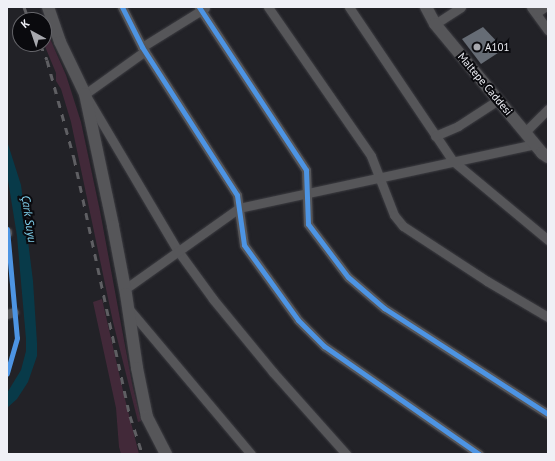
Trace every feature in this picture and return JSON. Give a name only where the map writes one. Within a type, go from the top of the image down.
[{"type":"street","points":[[48,7],[60,42],[85,94],[178,251],[213,299],[273,372],[346,454]]},
{"type":"street","points":[[122,7],[144,49],[237,195],[244,245],[298,320],[324,346],[479,454]]},
{"type":"street","points":[[268,7],[371,156],[381,178],[394,215],[403,226],[487,281],[548,317]]},
{"type":"street","points":[[350,7],[453,161],[548,240]]},
{"type":"street","name":"Maltepe Caddesi","points":[[426,7],[435,24],[534,144],[548,157]]},
{"type":"street","points":[[435,24],[461,7]]},
{"type":"street","points":[[544,7],[534,10],[548,30]]},
{"type":"street","points":[[85,94],[144,49],[202,8],[306,170],[308,224],[348,277],[384,308],[548,414]]},
{"type":"street","points":[[85,94],[125,289],[137,368],[147,417],[166,454]]},
{"type":"street","points":[[435,136],[458,126],[498,100]]},
{"type":"street","points":[[525,132],[548,109]]},
{"type":"street","points":[[125,289],[239,208],[307,192],[381,178],[534,144]]},
{"type":"street","points":[[128,308],[251,454]]},
{"type":"shaded area","points":[[52,43],[66,75],[81,122],[100,211],[132,383],[141,421],[138,422],[113,322],[71,122],[61,89],[56,81],[56,73],[47,52],[52,52]]},
{"type":"shaded area","points":[[102,299],[139,454],[121,454],[119,447],[116,408],[93,302]]},
{"type":"water","points":[[7,141],[21,185],[33,281],[37,356],[28,382],[17,399],[7,408],[7,393],[21,370],[26,351],[26,339],[17,236],[7,174]]},
{"type":"building","points":[[483,27],[504,49],[481,64],[462,39]]},
{"type":"railway","points":[[24,7],[26,12]]},
{"type":"railway","points":[[44,52],[74,158],[130,416],[142,454]]},
{"type":"cycle path","points":[[122,7],[142,47],[237,195],[244,245],[298,320],[324,346],[479,454]]},
{"type":"cycle path","points":[[199,7],[306,170],[308,224],[348,277],[384,308],[548,414]]},
{"type":"cycle path","points":[[7,229],[17,338],[7,374]]},
{"type":"place","name":"A101","points":[[477,47]]},
{"type":"water label","name":"Çark Suyu","points":[[29,219]]}]
